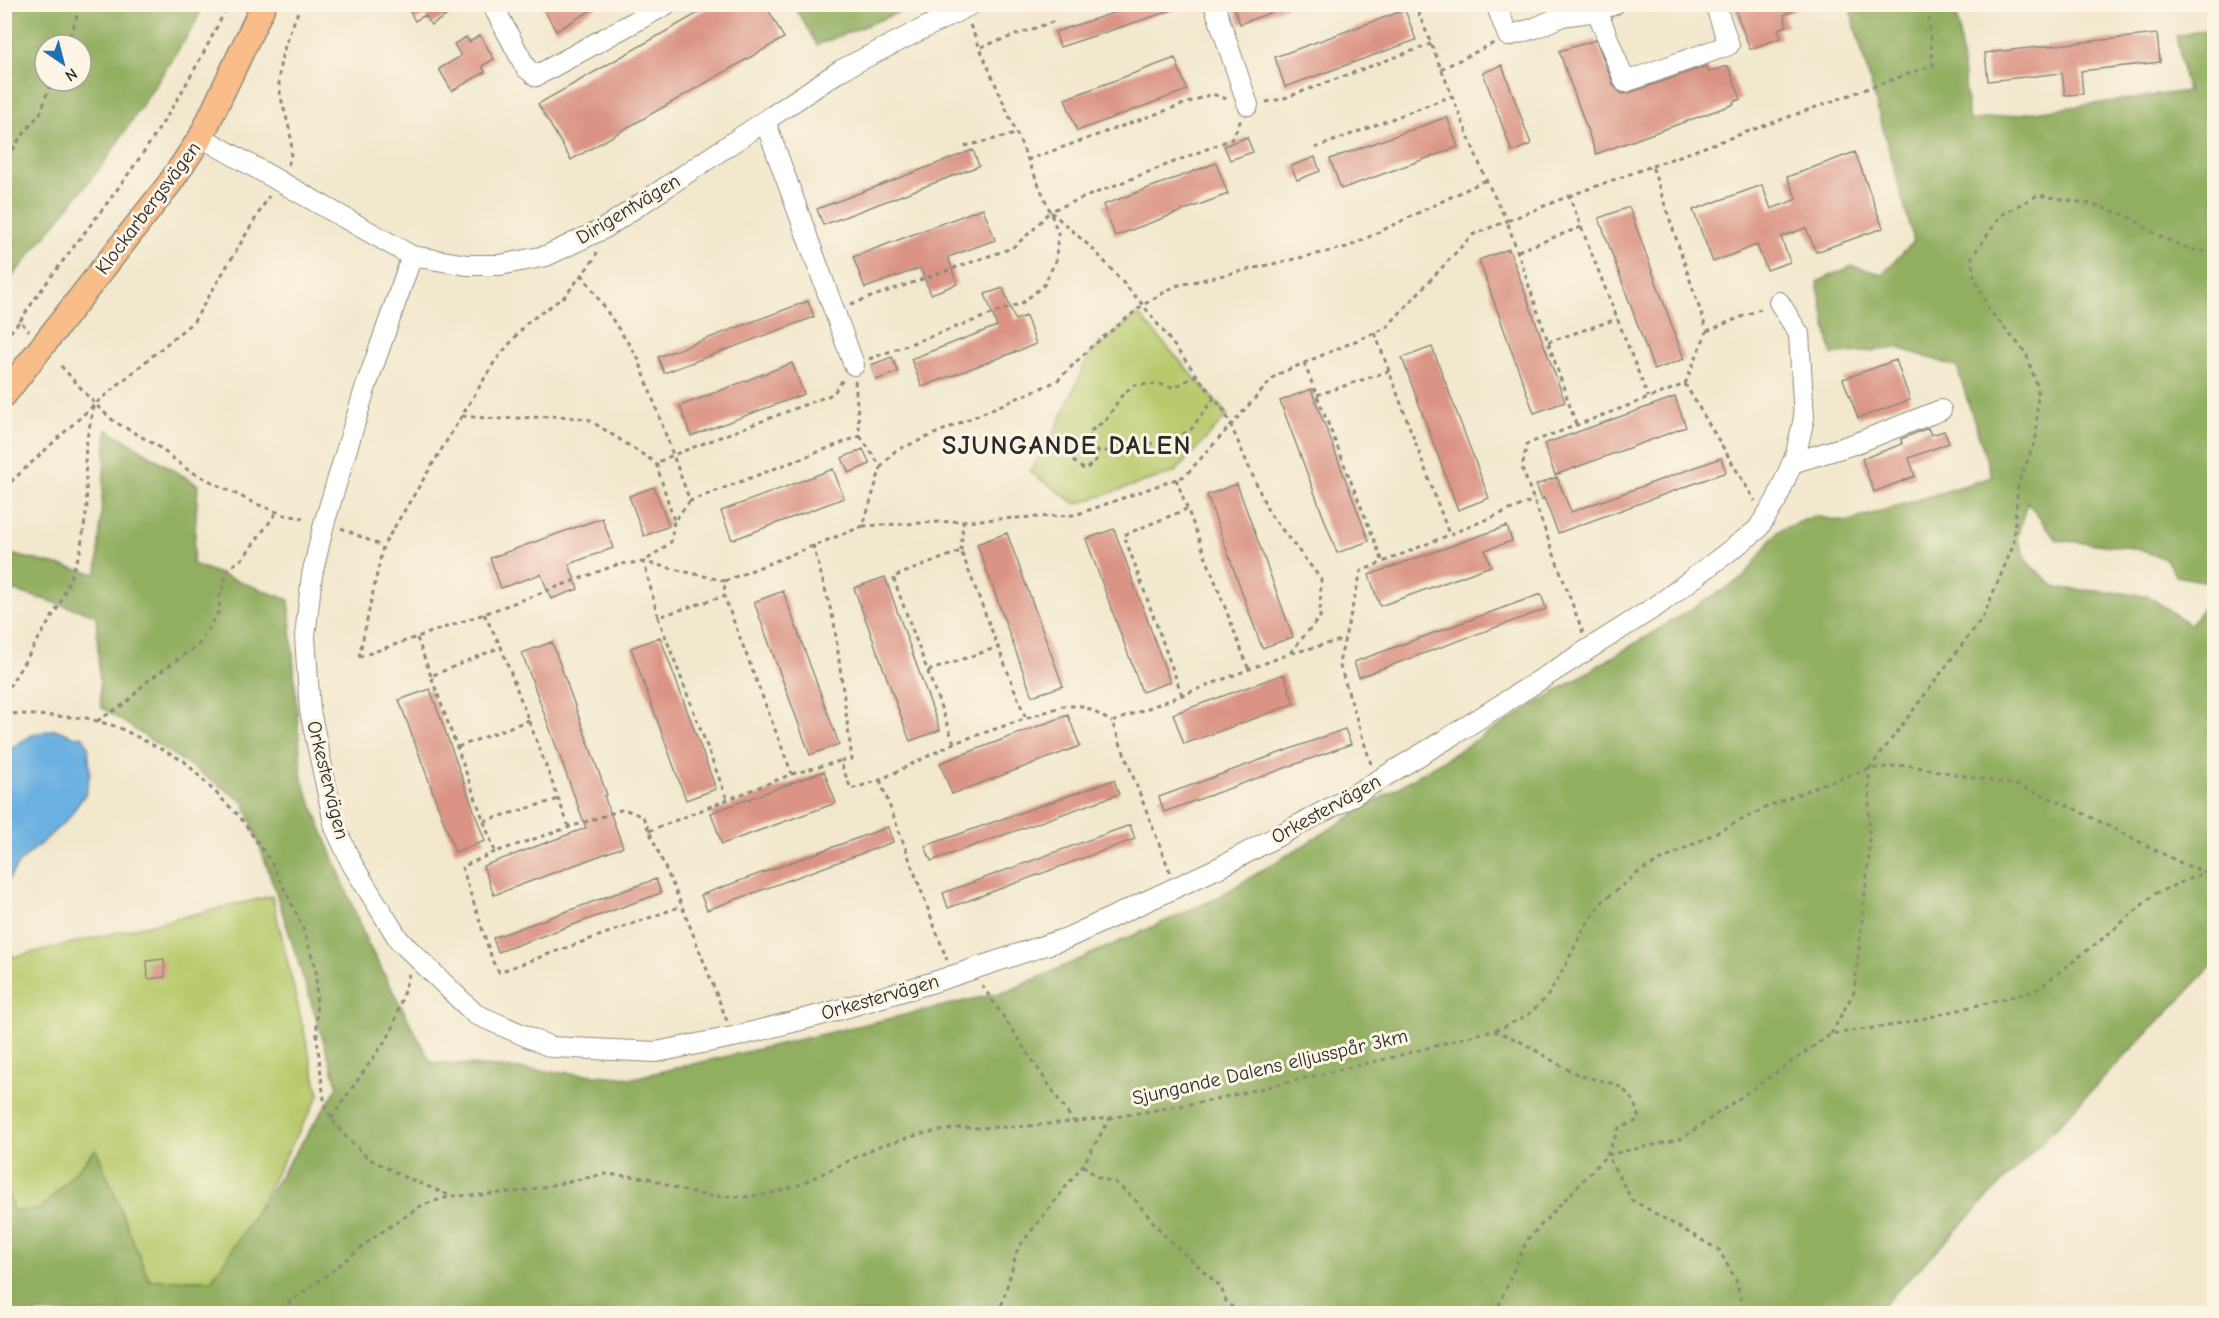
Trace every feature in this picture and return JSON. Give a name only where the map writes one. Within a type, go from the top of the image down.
[{"type":"main road","name":"Klockarbergsvägen","points":[[4,395],[170,183],[201,136],[264,4]]},
{"type":"street","points":[[492,4],[526,68],[536,76],[666,4]]},
{"type":"street","points":[[1214,4],[1248,105]]},
{"type":"street","points":[[1496,4],[1508,36],[1534,28],[1565,10],[1606,8],[1625,82],[1729,45],[1715,4]]},
{"type":"street","name":"Dirigentvägen","points":[[201,136],[412,255],[467,265],[500,265],[546,256],[605,228],[841,70],[967,7]]},
{"type":"street","points":[[765,121],[854,365]]},
{"type":"street","name":"Orkestervägen","points":[[412,255],[365,389],[324,524],[312,575],[305,636],[310,711],[335,827],[352,864],[399,940],[475,1014],[551,1047],[656,1052],[733,1037],[824,1014],[1067,938],[1220,867],[1377,781],[1658,605],[1757,530],[1776,501],[1792,463],[1804,418],[1802,365],[1799,334],[1779,302]]},
{"type":"street","points":[[1792,463],[1854,444],[1941,410]]},
{"type":"path","points":[[71,33],[77,16],[77,4]]},
{"type":"path","points":[[4,339],[20,321],[44,284],[136,164],[171,109],[228,4]]},
{"type":"path","points":[[4,488],[94,404],[194,321],[290,163],[293,144],[281,97],[280,63],[301,4]]},
{"type":"path","points":[[1416,4],[1486,180],[1507,221],[1576,424]]},
{"type":"path","points":[[605,228],[595,258],[565,296],[528,322],[495,361],[383,546],[359,657],[619,564],[644,562],[725,581],[863,526],[1075,515],[1185,476],[1276,375],[1386,328],[1472,235],[1569,196],[1933,65],[1928,6],[1952,4]]},
{"type":"path","points":[[656,463],[834,394],[854,365],[1022,303],[1044,285],[1056,260],[1058,232],[980,47],[967,7]]},
{"type":"path","points":[[980,47],[1055,21]]},
{"type":"path","points":[[1441,69],[1508,36]]},
{"type":"path","points":[[1027,160],[1212,94],[1248,105],[1282,99],[1431,44]]},
{"type":"path","points":[[4,166],[18,141],[40,112],[47,93]]},
{"type":"path","points":[[1315,148],[1452,96]]},
{"type":"path","points":[[835,310],[1012,248],[1050,211],[1232,139],[1248,105]]},
{"type":"path","points":[[965,146],[1017,134]]},
{"type":"path","points":[[1589,649],[1522,468],[1527,444],[1685,384],[1707,331],[1652,166]]},
{"type":"path","points":[[863,526],[881,467],[896,451],[1057,381],[1091,347],[1143,305],[1175,286],[1348,247],[1486,180]]},
{"type":"path","points":[[1607,1155],[1681,1139],[1831,1034],[1854,992],[1869,856],[1869,769],[1983,617],[2013,546],[2018,484],[2036,439],[2038,389],[2026,353],[1989,310],[1974,276],[1972,257],[2001,215],[2038,195],[2091,204],[2127,216],[2159,236],[2190,249],[2214,253]]},
{"type":"path","points":[[1569,196],[1648,397]]},
{"type":"path","points":[[1050,211],[1095,251],[1143,305],[1225,412],[1269,513],[1322,579],[1320,617],[1289,654]]},
{"type":"path","points":[[1518,251],[1581,227]]},
{"type":"path","points":[[582,274],[638,358],[690,501]]},
{"type":"path","points":[[1707,331],[1779,302]]},
{"type":"path","points":[[1548,342],[1617,319]]},
{"type":"path","points":[[20,321],[33,336]]},
{"type":"path","points":[[1375,333],[1449,534]]},
{"type":"path","points":[[1304,363],[1383,562]]},
{"type":"path","points":[[854,365],[860,436],[881,467]]},
{"type":"path","points":[[60,366],[94,404],[115,422],[156,445],[188,470],[285,516],[303,518]]},
{"type":"path","points":[[1317,395],[1389,371]]},
{"type":"path","points":[[1197,375],[1177,386],[1134,385],[1122,395],[1106,420],[1089,432],[1092,448],[1097,451],[1140,448],[1169,436],[1189,432],[1214,398]]},
{"type":"path","points":[[1685,384],[1765,518]]},
{"type":"path","points":[[4,695],[60,604],[80,552],[87,508],[86,448],[94,404]]},
{"type":"path","points":[[462,416],[498,419],[558,416],[588,419],[656,463],[674,521],[672,542],[644,562]]},
{"type":"path","points":[[674,521],[690,501],[860,436]]},
{"type":"path","points":[[1090,442],[1078,450],[1072,460],[1084,470],[1096,460],[1097,451]]},
{"type":"path","points":[[1176,479],[1249,670]]},
{"type":"path","points":[[1377,781],[1339,663],[1360,571],[1534,500]]},
{"type":"path","points":[[1182,695],[1124,535],[1188,509]]},
{"type":"path","points":[[86,718],[96,721],[126,703],[145,682],[199,644],[219,611],[220,595],[229,568],[243,558],[278,512]]},
{"type":"path","points":[[963,520],[961,551],[1026,719]]},
{"type":"path","points":[[334,525],[383,546]]},
{"type":"path","points":[[649,831],[792,774],[852,759],[834,622],[813,545]]},
{"type":"path","points":[[954,744],[893,577],[961,551]]},
{"type":"path","points":[[644,562],[658,617],[727,799]]},
{"type":"path","points":[[725,581],[724,596],[792,774]]},
{"type":"path","points":[[658,617],[724,596]]},
{"type":"path","points":[[484,614],[501,647],[569,827]]},
{"type":"path","points":[[417,637],[495,852]]},
{"type":"path","points":[[1112,722],[1289,654],[1345,639]]},
{"type":"path","points":[[431,676],[501,647]]},
{"type":"path","points":[[927,671],[998,647]]},
{"type":"path","points":[[840,761],[851,789],[880,780],[954,744],[1063,706],[1084,706],[1112,722],[1176,887]]},
{"type":"path","name":"Sjungande Dalens elljusspår 3km","points":[[4,713],[86,718],[118,727],[184,761],[240,817],[271,862],[302,926],[316,969],[317,1038],[325,1106],[332,1119],[342,1133],[368,1158],[402,1176],[452,1196]]},
{"type":"path","points":[[457,747],[529,720]]},
{"type":"path","name":"Sjungande Dalens elljusspår 3km","points":[[273,1314],[373,1238],[422,1205],[452,1196],[480,1196],[523,1191],[605,1174],[648,1178],[681,1190],[707,1196],[745,1197],[768,1194],[800,1185],[877,1147],[921,1134],[958,1128],[1017,1127],[1110,1118],[1213,1100],[1394,1057],[1504,1027],[1528,1015],[1547,997],[1583,930],[1602,902],[1640,872],[1704,837],[1769,806],[1823,784],[1869,769],[1906,765],[2019,786],[2065,804],[2183,864],[2206,872],[2214,878]]},
{"type":"path","points":[[880,780],[962,972],[1073,1121]]},
{"type":"path","points":[[484,821],[559,799]]},
{"type":"path","points":[[682,906],[499,972],[493,962],[462,867],[495,852],[624,809],[643,817],[682,906],[733,1037]]},
{"type":"path","points":[[1831,1034],[1902,1024],[2035,991],[2106,936],[2156,893],[2214,869]]},
{"type":"path","points":[[332,1119],[392,1031],[415,955]]},
{"type":"path","points":[[1492,1030],[1515,1037],[1579,1075],[1602,1080],[1625,1090],[1637,1107],[1639,1120],[1619,1128],[1607,1155],[1527,1240],[1495,1314]]},
{"type":"path","points":[[999,1314],[1018,1248],[1083,1165],[1110,1118]]},
{"type":"path","points":[[1607,1155],[1632,1200],[1719,1250],[1736,1280],[1744,1314]]},
{"type":"path","points":[[1083,1165],[1096,1177],[1116,1183],[1135,1200],[1165,1236],[1221,1287],[1226,1301],[1239,1314]]},
{"type":"green space","points":[[5,4],[203,5],[194,26],[106,160],[5,286]]},
{"type":"green space","points":[[794,5],[917,5],[817,45]]},
{"type":"green space","points":[[1849,5],[1956,5],[1969,121],[2187,91],[2176,36],[2214,28],[2214,583],[2176,576],[2166,559],[2134,548],[2057,540],[2027,502],[2017,538],[2029,564],[2057,588],[2147,595],[2190,625],[2214,593],[2214,964],[1876,1313],[5,1313],[5,1187],[14,1211],[40,1210],[96,1149],[149,1280],[212,1280],[338,1087],[276,892],[244,802],[101,707],[96,615],[5,588],[5,553],[97,574],[107,429],[198,485],[193,564],[289,600],[302,780],[367,942],[431,1062],[633,1078],[1008,991],[1215,899],[1744,577],[1778,531],[1814,516],[1846,522],[1992,477],[1957,367],[1899,348],[1832,355],[1817,282],[1852,266],[1882,274],[1914,241]]},
{"type":"green space","points":[[1138,314],[1228,415],[1175,472],[1076,504],[1030,472],[1059,423],[1089,355]]},
{"type":"green space","points":[[272,896],[319,1095],[248,1225],[212,1280],[149,1280],[96,1150],[40,1210],[14,1211],[4,1187],[4,939],[13,957]]},
{"type":"green space","points":[[2214,1291],[2214,1313],[2194,1313]]},
{"type":"water","points":[[55,729],[76,737],[82,736],[88,745],[90,772],[86,793],[67,820],[19,863],[6,883],[5,752],[32,735]]},
{"type":"building","points":[[406,4],[466,4],[431,25],[425,15],[415,21]]},
{"type":"building","points":[[541,4],[602,4],[556,31]]},
{"type":"building","points":[[714,4],[765,4],[784,38],[571,160],[538,104]]},
{"type":"building","points":[[1141,4],[1182,4],[1182,7],[1060,47],[1055,32]]},
{"type":"building","points":[[1233,4],[1288,4],[1288,6],[1240,24]]},
{"type":"building","points":[[1733,4],[1807,4],[1784,15],[1787,26],[1778,29],[1781,38],[1750,49]]},
{"type":"building","points":[[1405,10],[1416,40],[1285,87],[1275,57]]},
{"type":"building","points":[[2157,34],[2160,62],[2081,71],[2083,94],[2065,95],[2062,73],[1988,81],[1985,53]]},
{"type":"building","points":[[480,35],[494,59],[482,66],[485,72],[452,91],[439,69],[461,56],[454,44],[466,37],[469,42]]},
{"type":"building","points":[[1596,40],[1614,86],[1622,94],[1707,66],[1709,72],[1728,66],[1741,99],[1733,102],[1734,104],[1596,154],[1559,51]]},
{"type":"building","points":[[1175,58],[1187,90],[1077,131],[1065,99]]},
{"type":"building","points":[[1502,65],[1531,144],[1512,152],[1483,73]]},
{"type":"building","points":[[1447,117],[1458,147],[1341,189],[1330,159]]},
{"type":"building","points":[[1247,137],[1253,152],[1230,160],[1224,146]]},
{"type":"building","points":[[973,150],[979,166],[823,225],[817,209]]},
{"type":"building","points":[[1855,152],[1883,228],[1816,252],[1806,228],[1781,237],[1790,262],[1767,270],[1757,245],[1713,262],[1693,210],[1762,185],[1771,209],[1797,199],[1787,177]]},
{"type":"building","points":[[1315,157],[1320,171],[1297,180],[1291,166]]},
{"type":"building","points":[[1216,163],[1228,194],[1115,236],[1103,205]]},
{"type":"building","points":[[1629,207],[1684,359],[1654,370],[1599,218]]},
{"type":"building","points":[[983,208],[995,240],[948,257],[957,284],[931,294],[920,268],[865,288],[853,257]]},
{"type":"building","points":[[1509,249],[1565,402],[1534,413],[1479,260]]},
{"type":"building","points":[[1003,288],[1015,320],[1026,316],[1036,344],[922,387],[911,359],[997,326],[985,294]]},
{"type":"building","points":[[808,301],[814,317],[664,373],[658,357]]},
{"type":"building","points":[[1432,347],[1489,498],[1458,510],[1402,358]]},
{"type":"building","points":[[892,357],[898,372],[876,380],[871,365]]},
{"type":"building","points":[[1896,360],[1910,400],[1858,418],[1843,379]]},
{"type":"building","points":[[792,363],[804,394],[691,436],[680,406]]},
{"type":"building","points":[[1311,389],[1369,541],[1337,553],[1280,401]]},
{"type":"building","points":[[1675,397],[1686,427],[1555,475],[1544,444]]},
{"type":"building","points":[[1928,428],[1931,435],[1944,431],[1949,443],[1909,458],[1915,476],[1874,492],[1862,459],[1902,444],[1901,439]]},
{"type":"building","points":[[863,449],[870,464],[849,473],[842,458]]},
{"type":"building","points":[[1721,458],[1726,472],[1558,533],[1544,498],[1542,499],[1536,485],[1557,477],[1571,512]]},
{"type":"building","points":[[833,469],[844,498],[732,540],[721,511]]},
{"type":"building","points":[[1237,484],[1293,637],[1262,648],[1207,495]]},
{"type":"building","points":[[654,487],[669,526],[644,536],[629,496]]},
{"type":"building","points":[[602,518],[613,548],[569,564],[578,589],[551,599],[541,574],[501,588],[490,558]]},
{"type":"building","points":[[1507,526],[1512,541],[1485,550],[1491,566],[1380,606],[1369,575]]},
{"type":"building","points":[[1114,529],[1170,682],[1142,692],[1086,539]]},
{"type":"building","points":[[1007,533],[1063,686],[1032,696],[977,544]]},
{"type":"building","points":[[885,577],[940,730],[910,741],[854,588]]},
{"type":"building","points":[[783,591],[839,744],[810,755],[754,602]]},
{"type":"building","points":[[1541,594],[1546,609],[1359,677],[1354,662]]},
{"type":"building","points":[[660,637],[716,789],[686,800],[631,648]]},
{"type":"building","points":[[552,642],[607,795],[604,796],[623,847],[494,895],[483,866],[586,828],[522,653]]},
{"type":"building","points":[[1284,674],[1294,704],[1184,744],[1173,714]]},
{"type":"building","points":[[430,689],[485,841],[455,852],[399,700]]},
{"type":"building","points":[[1068,715],[1080,746],[952,794],[940,763]]},
{"type":"building","points":[[1345,729],[1351,744],[1164,812],[1159,797]]},
{"type":"building","points":[[824,771],[836,803],[722,844],[711,813]]},
{"type":"building","points":[[1114,780],[1119,794],[931,861],[925,846]]},
{"type":"building","points":[[1130,825],[1135,839],[948,908],[943,893]]},
{"type":"building","points":[[888,827],[893,842],[707,910],[701,895]]},
{"type":"building","points":[[656,879],[661,893],[498,952],[493,938]]},
{"type":"building","points":[[164,959],[165,977],[148,979],[147,961]]},
{"type":"waterway","points":[[4,888],[6,883]]},
{"type":"district","name":"SJUNGANDE DALEN","points":[[1067,446]]}]
